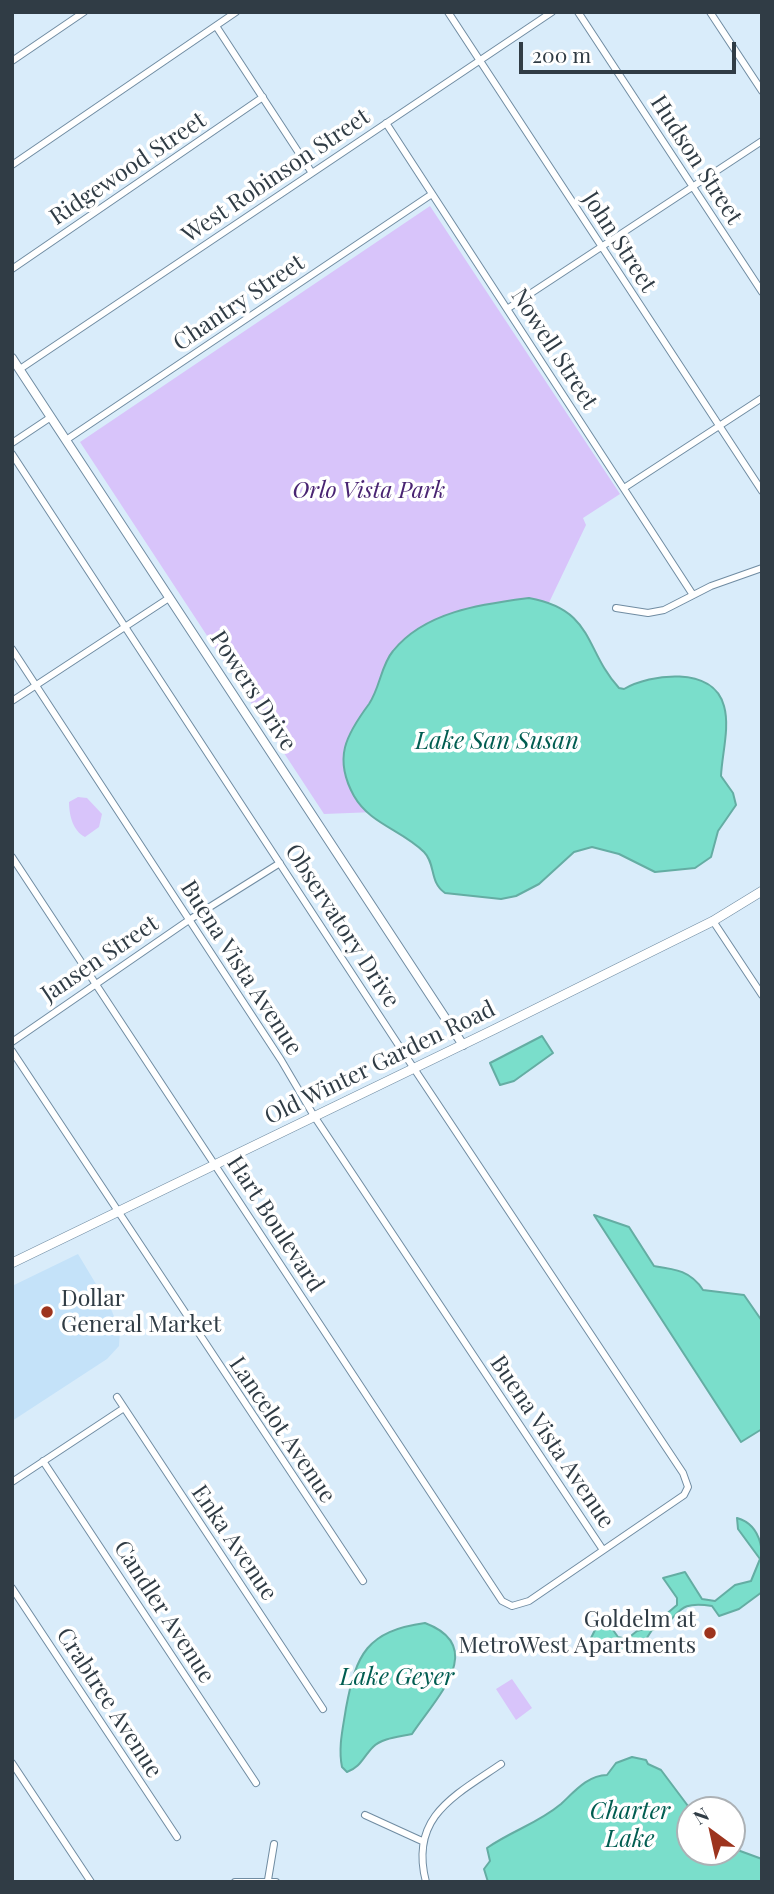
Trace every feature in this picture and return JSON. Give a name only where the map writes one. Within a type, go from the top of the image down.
[{"type":"main road","name":"Old Winter Garden Road","points":[[12,1263],[713,921],[762,891]]},
{"type":"street","points":[[12,61],[83,12]]},
{"type":"street","points":[[12,165],[236,12]]},
{"type":"street","name":"John Street","points":[[448,12],[762,491]]},
{"type":"street","name":"West Robinson Street","points":[[19,369],[552,12]]},
{"type":"street","name":"Hudson Street","points":[[578,12],[762,292]]},
{"type":"street","points":[[710,12],[762,91]]},
{"type":"street","points":[[216,26],[312,173]]},
{"type":"street","name":"Ridgewood Street","points":[[12,269],[263,97]]},
{"type":"street","name":"Nowell Street","points":[[386,123],[693,595]]},
{"type":"street","points":[[508,309],[762,141]]},
{"type":"street","name":"Chantry Street","points":[[66,439],[432,194]]},
{"type":"street","name":"Powers Drive","points":[[12,358],[463,1045]]},
{"type":"street","points":[[624,488],[762,398]]},
{"type":"street","points":[[12,443],[51,417]]},
{"type":"street","name":"Observatory Drive","points":[[12,454],[414,1069],[683,1473],[688,1487],[680,1499],[603,1550]]},
{"type":"street","points":[[616,608],[648,612],[664,610],[693,595],[762,568]]},
{"type":"street","points":[[12,701],[169,598]]},
{"type":"street","name":"Buena Vista Avenue","points":[[12,649],[314,1116],[603,1550]]},
{"type":"street","name":"Hart Boulevard","points":[[12,857],[499,1597],[512,1606],[529,1601],[603,1550]]},
{"type":"street","name":"Jansen Street","points":[[12,1042],[189,920],[280,863]]},
{"type":"street","points":[[713,921],[762,995]]},
{"type":"street","name":"Lancelot Avenue","points":[[12,1051],[116,1212],[363,1581]]},
{"type":"street","name":"Enka Avenue","points":[[117,1397],[323,1709]]},
{"type":"street","points":[[12,1482],[124,1408]]},
{"type":"street","name":"Candler Avenue","points":[[43,1461],[256,1783]]},
{"type":"street","name":"Crabtree Avenue","points":[[12,1588],[177,1837]]},
{"type":"street","points":[[12,1763],[91,1882]]},
{"type":"street","points":[[426,1882],[421,1863],[422,1841],[435,1814],[451,1798],[501,1764]]},
{"type":"street","points":[[365,1815],[422,1841]]},
{"type":"street","points":[[268,1880],[274,1844]]},
{"type":"street","points":[[234,1882],[276,1882]]},
{"type":"shaded area","points":[[78,1254],[111,1309],[120,1331],[119,1346],[107,1359],[12,1421],[12,1286]]},
{"type":"green space","name":"Orlo Vista Park","points":[[430,206],[620,494],[583,518],[586,525],[524,655],[400,811],[324,814],[80,442]]},
{"type":"green space","points":[[78,797],[87,798],[102,814],[99,827],[85,837],[72,822],[70,812],[69,802]]},
{"type":"green space","points":[[512,1679],[532,1708],[516,1720],[496,1689]]},
{"type":"water","name":"Lake San Susan","points":[[529,598],[566,612],[577,622],[619,688],[624,689],[664,677],[680,677],[707,684],[718,693],[726,714],[721,776],[733,793],[736,805],[718,831],[711,857],[695,868],[655,872],[619,854],[592,847],[574,852],[539,884],[516,896],[501,899],[445,893],[437,884],[424,852],[377,820],[354,796],[344,770],[345,747],[354,726],[373,698],[393,651],[406,637],[438,618],[474,607]]},
{"type":"water","points":[[542,1036],[553,1053],[514,1081],[500,1085],[490,1063]]},
{"type":"water","points":[[594,1215],[629,1227],[654,1266],[688,1275],[703,1290],[744,1295],[762,1321],[762,1429],[741,1442]]},
{"type":"water","points":[[737,1518],[747,1523],[759,1539],[763,1560],[762,1592],[739,1609],[719,1616],[712,1606],[683,1608],[662,1626],[652,1630],[643,1644],[622,1653],[601,1652],[590,1640],[596,1628],[603,1622],[608,1623],[618,1637],[627,1639],[637,1631],[651,1627],[677,1605],[677,1598],[663,1578],[685,1572],[702,1599],[715,1601],[735,1585],[751,1581],[760,1559],[738,1529]]},
{"type":"water","name":"Lake Geyer","points":[[425,1623],[444,1633],[453,1646],[455,1659],[443,1690],[412,1734],[377,1744],[359,1765],[347,1772],[342,1767],[341,1738],[350,1689],[360,1659],[377,1639],[405,1627]]},
{"type":"water","name":"Charter Lake","points":[[632,1757],[646,1760],[648,1764],[661,1770],[680,1796],[676,1796],[676,1866],[746,1866],[746,1853],[762,1859],[762,1882],[488,1882],[484,1869],[490,1861],[487,1848],[552,1811],[588,1781],[607,1775],[616,1763]]},
{"type":"place","name":"Dollar General Market","points":[[47,1312]]},
{"type":"place","name":"Goldelm at MetroWest Apartments","points":[[710,1633]]}]
